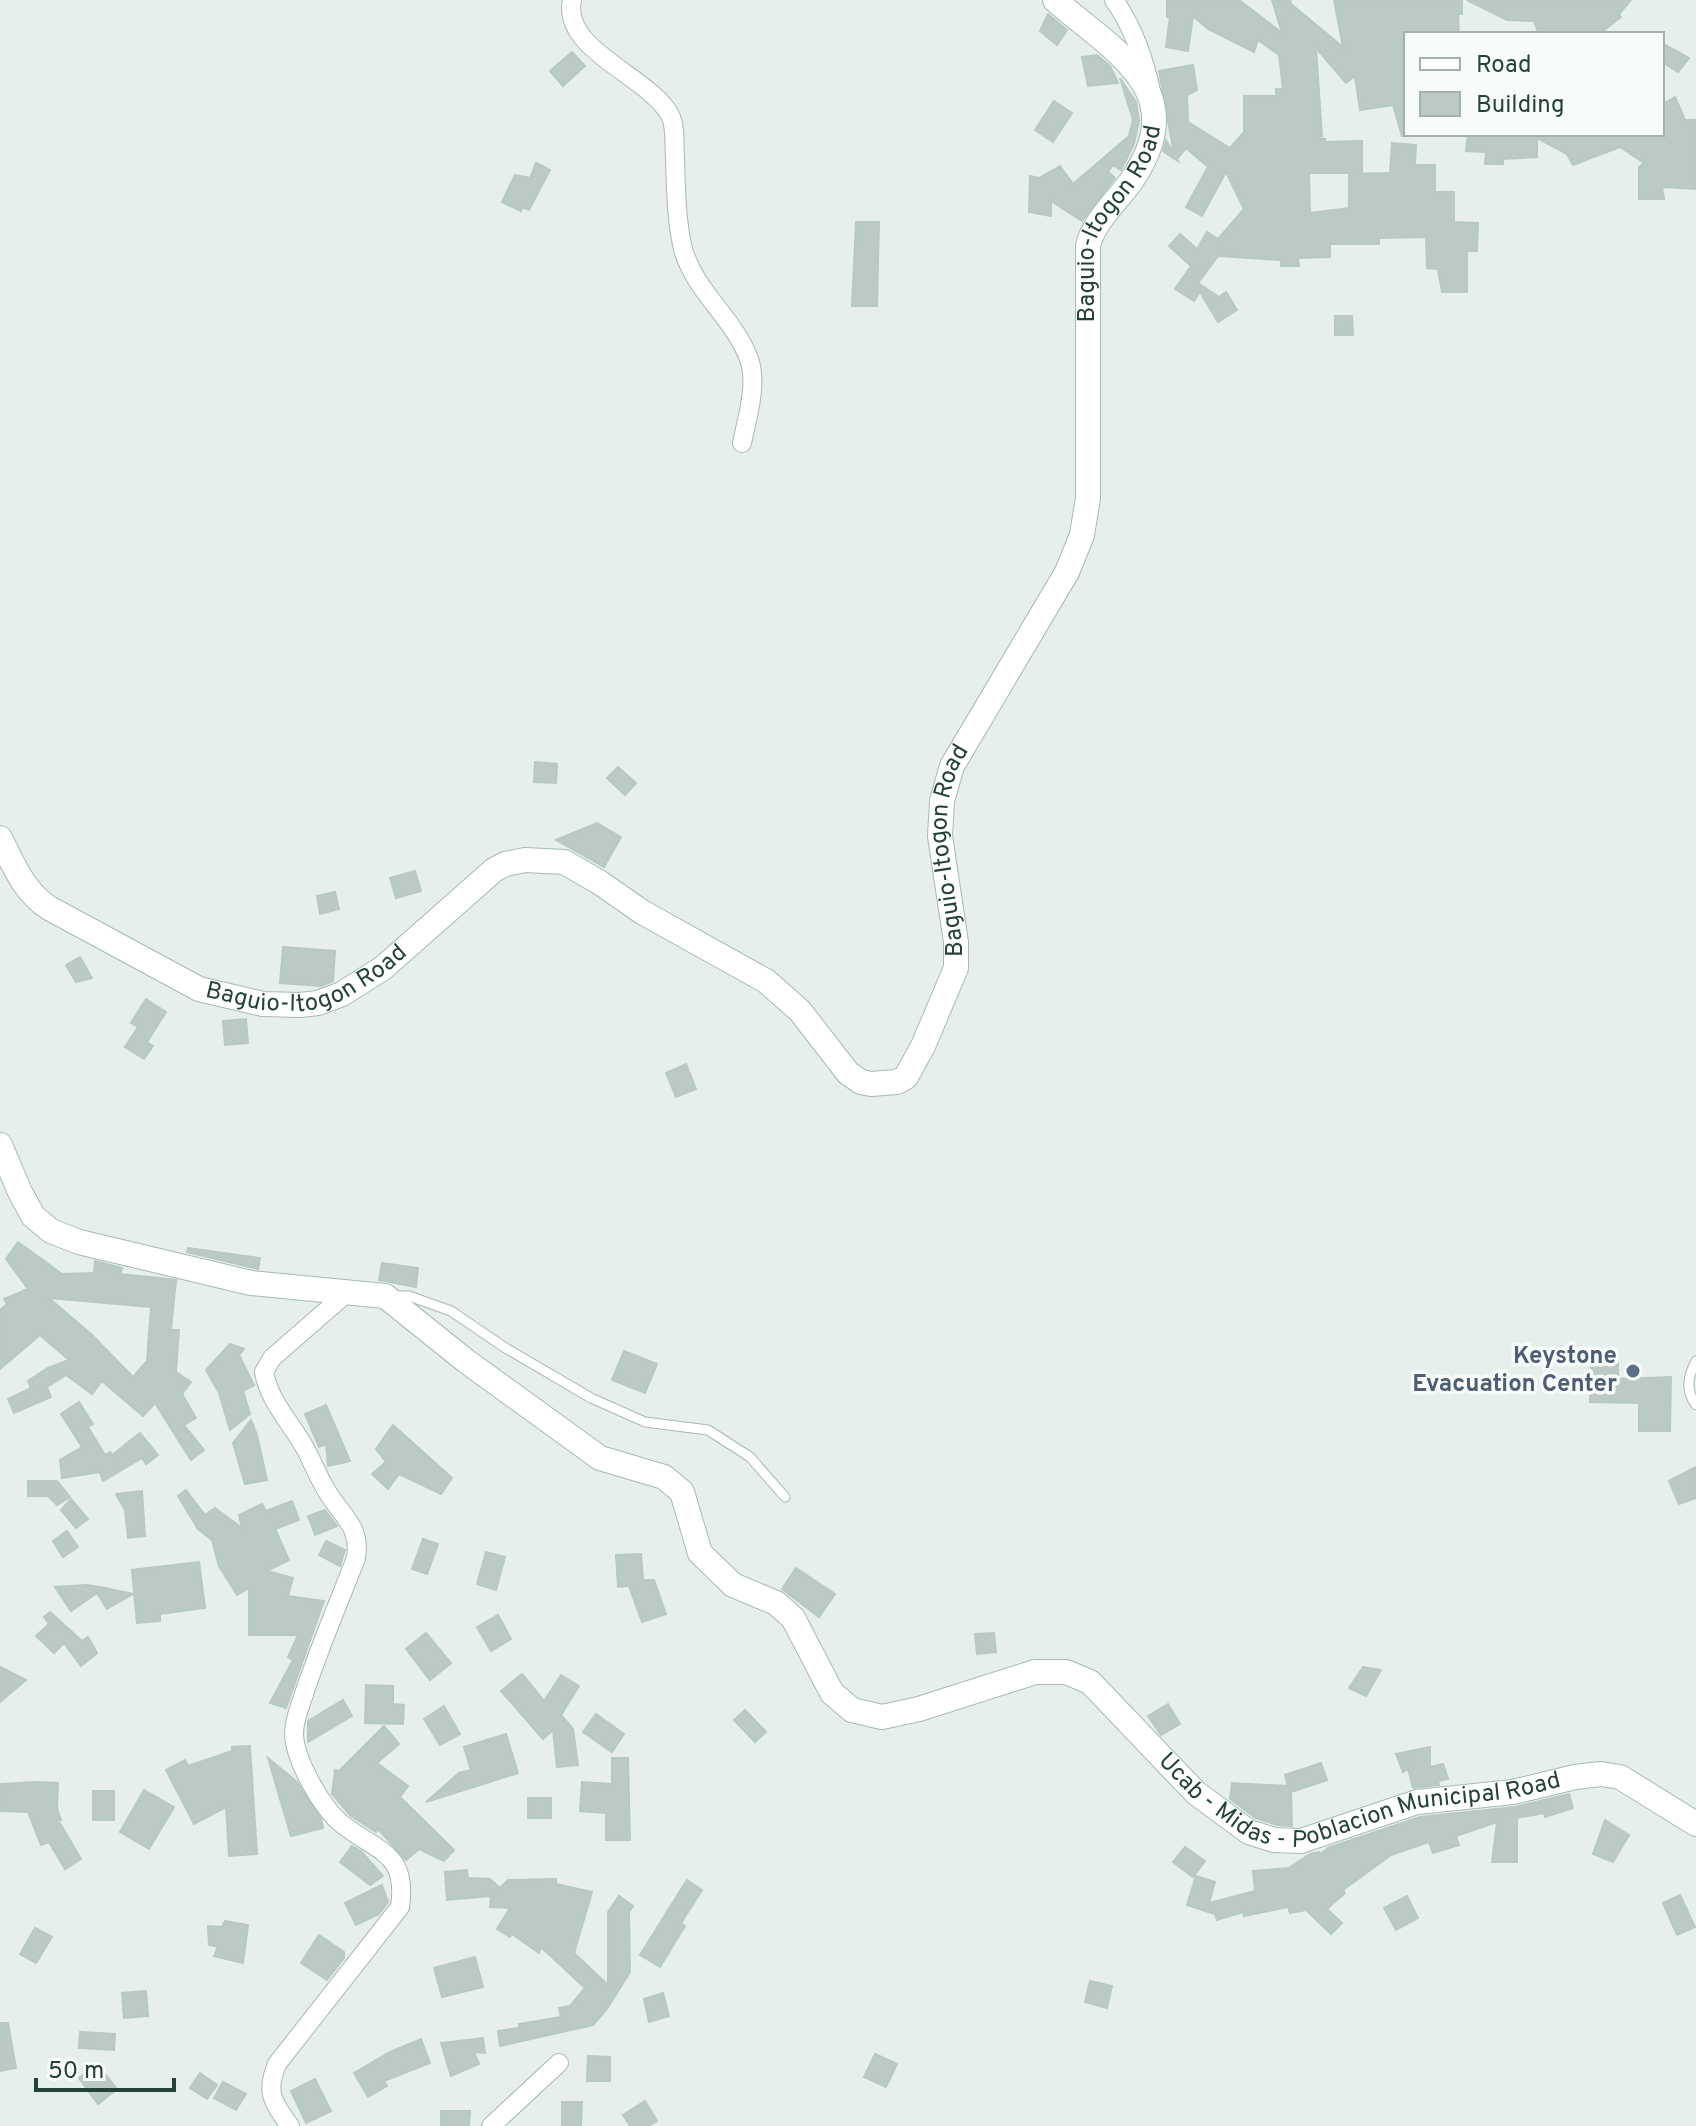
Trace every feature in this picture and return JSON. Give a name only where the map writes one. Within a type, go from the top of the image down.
[{"type":"main road","name":"Baguio-Itogon Road","points":[[0,838],[26,887],[49,908],[199,989],[263,1004],[318,1003],[342,994],[383,968],[494,870],[525,860],[564,862],[642,912],[766,981],[800,1011],[832,1057],[861,1082],[885,1085],[906,1077],[953,981],[956,968],[956,942],[940,836],[945,785],[952,766],[1067,572],[1082,535],[1088,498],[1088,246],[1093,232],[1148,153],[1154,124],[1153,97],[1147,86],[1131,67],[1055,0]]},
{"type":"main road","points":[[0,1145],[33,1216],[51,1231],[79,1242],[251,1283],[385,1296]]},
{"type":"main road","name":"Ucab - Midas - Poblacion Municipal Road","points":[[385,1296],[466,1361],[600,1458],[664,1477],[682,1492],[700,1553],[733,1585],[776,1603],[793,1618],[832,1693],[852,1710],[882,1717],[919,1709],[1035,1672],[1066,1672],[1090,1682],[1196,1793],[1249,1832],[1274,1840],[1301,1841],[1417,1802],[1513,1792],[1601,1774],[1628,1781],[1696,1824]]},
{"type":"street","points":[[572,0],[570,9],[580,38],[656,95],[672,118],[677,205],[684,251],[701,288],[734,332],[750,360],[752,391],[742,443]]},
{"type":"street","points":[[1114,0],[1131,28],[1146,64],[1153,97]]},
{"type":"street","points":[[290,2126],[270,2091],[277,2064],[400,1907],[403,1890],[401,1875],[391,1859],[341,1824],[323,1804],[300,1759],[294,1734],[312,1669],[356,1558],[358,1545],[351,1525],[323,1486],[304,1446],[269,1392],[264,1372],[272,1358],[349,1291]]},
{"type":"street","points":[[491,2126],[559,2063]]},
{"type":"lane","points":[[385,1296],[409,1296],[451,1311],[504,1347],[591,1398],[645,1422],[708,1430],[750,1457],[785,1497]]},
{"type":"lane","points":[[1696,1361],[1688,1386],[1696,1405]]},
{"type":"building","points":[[1167,0],[1239,0],[1282,33],[1272,0],[1290,0],[1343,47],[1334,0],[1462,0],[1462,14],[1458,14],[1459,32],[1404,32],[1404,136],[1393,105],[1360,110],[1355,76],[1346,83],[1316,48],[1322,136],[1314,138],[1325,139],[1325,142],[1362,141],[1362,173],[1309,173],[1310,213],[1349,208],[1349,174],[1390,173],[1392,143],[1416,145],[1415,165],[1435,165],[1435,192],[1454,192],[1454,222],[1478,223],[1477,251],[1467,251],[1467,292],[1442,292],[1438,269],[1427,268],[1426,237],[1379,238],[1379,244],[1330,244],[1330,257],[1298,258],[1299,266],[1281,266],[1281,260],[1218,256],[1198,283],[1219,297],[1226,292],[1237,310],[1218,322],[1200,292],[1194,301],[1175,289],[1191,266],[1169,246],[1180,234],[1197,249],[1207,232],[1218,239],[1244,209],[1226,172],[1202,216],[1186,207],[1208,167],[1186,148],[1178,161],[1163,151],[1166,140],[1174,154],[1159,71],[1193,65],[1197,90],[1187,95],[1188,122],[1230,148],[1244,132],[1244,96],[1276,96],[1276,89],[1283,89],[1279,55],[1258,40],[1254,52],[1208,29],[1193,16],[1188,51],[1166,47],[1170,17],[1167,17]]},
{"type":"building","points":[[1467,0],[1631,0],[1619,14],[1621,17],[1602,32],[1538,32],[1534,21],[1507,20]]},
{"type":"building","points":[[1048,14],[1067,30],[1057,45],[1040,31]]},
{"type":"building","points":[[1664,44],[1689,58],[1678,72],[1664,63]]},
{"type":"building","points":[[572,52],[585,66],[563,86],[550,71]]},
{"type":"building","points":[[1097,55],[1110,66],[1118,83],[1088,86],[1082,57]]},
{"type":"building","points":[[1120,78],[1136,102],[1139,121],[1134,144],[1121,170],[1113,165],[1108,172],[1115,178],[1082,221],[1051,201],[1051,216],[1029,212],[1030,176],[1039,178],[1060,166],[1073,184],[1129,136],[1133,120]]},
{"type":"building","points":[[1675,97],[1685,120],[1696,120],[1696,189],[1662,187],[1664,199],[1639,199],[1639,167],[1644,163],[1620,147],[1573,165],[1567,154],[1537,138],[1537,157],[1503,159],[1503,164],[1485,164],[1486,152],[1466,151],[1468,136],[1664,136],[1664,104]]},
{"type":"building","points":[[1054,101],[1072,113],[1053,142],[1035,130]]},
{"type":"building","points":[[536,163],[550,170],[529,210],[522,207],[521,211],[502,202],[515,175],[530,178]]},
{"type":"building","points":[[856,222],[879,222],[877,306],[852,306]]},
{"type":"building","points":[[1335,316],[1352,316],[1353,335],[1335,335]]},
{"type":"building","points":[[535,762],[557,764],[556,783],[534,782]]},
{"type":"building","points":[[618,767],[636,783],[625,795],[607,778]]},
{"type":"building","points":[[597,823],[621,837],[604,867],[556,840]]},
{"type":"building","points":[[415,871],[421,891],[396,898],[390,878]]},
{"type":"building","points":[[335,892],[339,909],[320,914],[317,896]]},
{"type":"building","points":[[283,947],[335,951],[333,981],[321,986],[280,983]]},
{"type":"building","points":[[80,957],[92,978],[76,982],[66,965]]},
{"type":"building","points":[[146,999],[166,1012],[147,1042],[153,1046],[144,1059],[125,1047],[138,1027],[131,1023]]},
{"type":"building","points":[[246,1019],[248,1043],[225,1045],[223,1021]]},
{"type":"building","points":[[686,1064],[696,1089],[676,1097],[666,1073]]},
{"type":"building","points":[[18,1242],[62,1274],[94,1273],[95,1261],[122,1268],[120,1274],[176,1280],[171,1330],[179,1330],[176,1372],[191,1382],[182,1394],[196,1418],[184,1425],[204,1450],[191,1460],[155,1403],[143,1416],[102,1381],[92,1394],[66,1375],[47,1387],[51,1397],[14,1413],[8,1399],[31,1388],[28,1381],[48,1368],[69,1360],[40,1335],[0,1369],[0,1310],[7,1304],[4,1299],[28,1289],[6,1259]],"holes":[[[49,1298],[151,1307],[147,1361],[133,1377],[92,1335]]]},
{"type":"building","points":[[188,1248],[260,1258],[258,1269],[187,1252]]},
{"type":"building","points":[[382,1263],[418,1268],[416,1287],[379,1280]]},
{"type":"building","points":[[230,1344],[244,1349],[239,1355],[254,1385],[243,1391],[250,1414],[230,1430],[219,1393],[206,1370]]},
{"type":"building","points":[[624,1351],[657,1364],[645,1393],[612,1380]]},
{"type":"building","points":[[1591,1355],[1618,1355],[1618,1379],[1671,1377],[1670,1431],[1639,1431],[1639,1403],[1590,1402]]},
{"type":"building","points":[[79,1402],[93,1424],[88,1427],[105,1455],[110,1452],[112,1455],[140,1433],[158,1455],[146,1464],[142,1458],[103,1481],[100,1472],[62,1478],[60,1460],[82,1447],[61,1414]]},
{"type":"building","points":[[326,1405],[350,1461],[328,1466],[326,1444],[319,1447],[305,1414]]},
{"type":"building","points":[[251,1420],[267,1480],[245,1484],[233,1443]]},
{"type":"building","points":[[393,1425],[452,1478],[441,1494],[399,1474],[388,1489],[372,1474],[386,1462],[376,1449]]},
{"type":"building","points":[[1696,1467],[1696,1498],[1679,1504],[1669,1481]]},
{"type":"building","points":[[28,1481],[57,1481],[70,1497],[57,1505],[48,1496],[28,1496]]},
{"type":"building","points":[[186,1490],[205,1515],[215,1508],[242,1528],[239,1515],[262,1504],[266,1511],[292,1501],[299,1520],[275,1529],[289,1560],[267,1571],[293,1578],[288,1596],[324,1601],[286,1708],[270,1703],[293,1660],[288,1657],[298,1635],[249,1635],[249,1588],[237,1595],[219,1566],[212,1540],[198,1529],[178,1496]]},
{"type":"building","points":[[142,1491],[145,1536],[128,1538],[125,1510],[116,1494]]},
{"type":"building","points":[[71,1499],[88,1519],[76,1528],[61,1510]]},
{"type":"building","points":[[325,1510],[337,1526],[315,1535],[308,1516]]},
{"type":"building","points":[[67,1531],[78,1547],[63,1557],[53,1541]]},
{"type":"building","points":[[423,1539],[438,1544],[427,1574],[412,1569]]},
{"type":"building","points":[[326,1541],[345,1550],[340,1566],[319,1555]]},
{"type":"building","points":[[486,1552],[505,1557],[496,1590],[477,1584]]},
{"type":"building","points":[[641,1554],[643,1580],[654,1580],[666,1614],[642,1622],[629,1586],[618,1587],[616,1555]]},
{"type":"building","points":[[199,1562],[205,1608],[160,1614],[160,1621],[137,1623],[132,1570]]},
{"type":"building","points":[[796,1568],[835,1594],[819,1617],[782,1589]]},
{"type":"building","points":[[87,1585],[133,1594],[107,1609],[97,1593],[71,1611],[55,1587]]},
{"type":"building","points":[[50,1612],[82,1641],[88,1637],[97,1653],[81,1666],[64,1643],[54,1653],[36,1636],[49,1624],[44,1617]]},
{"type":"building","points":[[498,1615],[511,1639],[491,1651],[477,1627]]},
{"type":"building","points":[[426,1633],[451,1663],[430,1680],[406,1649]]},
{"type":"building","points":[[994,1633],[996,1652],[977,1654],[975,1634]]},
{"type":"building","points":[[0,1667],[26,1680],[0,1702]]},
{"type":"building","points":[[1363,1667],[1381,1670],[1366,1696],[1349,1688]]},
{"type":"building","points":[[522,1674],[544,1701],[561,1675],[579,1686],[561,1715],[573,1729],[578,1765],[557,1767],[553,1730],[543,1739],[501,1691]]},
{"type":"building","points":[[366,1685],[393,1686],[393,1704],[404,1705],[403,1724],[365,1723]]},
{"type":"building","points":[[343,1700],[352,1716],[308,1742],[308,1721]]},
{"type":"building","points":[[1168,1704],[1180,1724],[1161,1735],[1148,1716]]},
{"type":"building","points":[[444,1706],[460,1734],[440,1745],[424,1719]]},
{"type":"building","points":[[745,1710],[766,1732],[755,1742],[734,1720]]},
{"type":"building","points":[[596,1714],[624,1734],[612,1752],[583,1732]]},
{"type":"building","points":[[384,1726],[399,1744],[377,1763],[408,1786],[400,1797],[454,1850],[444,1861],[419,1849],[406,1860],[378,1829],[376,1832],[350,1815],[332,1794],[335,1770],[339,1771]]},
{"type":"building","points":[[506,1734],[518,1773],[426,1802],[459,1773],[471,1770],[464,1747]]},
{"type":"building","points":[[250,1746],[257,1854],[229,1856],[226,1807],[194,1824],[166,1770],[185,1760],[188,1766],[232,1751],[232,1747]]},
{"type":"building","points":[[1430,1747],[1430,1767],[1443,1764],[1448,1779],[1438,1781],[1439,1785],[1413,1788],[1408,1769],[1403,1772],[1396,1754]]},
{"type":"building","points":[[268,1758],[297,1782],[321,1819],[323,1828],[291,1836]]},
{"type":"building","points":[[612,1758],[628,1758],[630,1840],[606,1840],[606,1813],[580,1811],[582,1782],[612,1784]]},
{"type":"building","points":[[1321,1763],[1327,1780],[1291,1792],[1292,1826],[1256,1818],[1230,1799],[1232,1783],[1288,1786],[1285,1775]]},
{"type":"building","points":[[58,1783],[57,1808],[61,1820],[58,1820],[81,1859],[65,1869],[49,1842],[41,1845],[28,1812],[0,1811],[0,1784]]},
{"type":"building","points":[[144,1790],[174,1807],[149,1849],[120,1832]]},
{"type":"building","points":[[93,1791],[114,1791],[114,1820],[93,1820]]},
{"type":"building","points":[[1569,1794],[1573,1808],[1545,1817],[1544,1813],[1517,1818],[1517,1862],[1492,1862],[1497,1822],[1456,1836],[1459,1845],[1433,1853],[1429,1842],[1391,1855],[1343,1890],[1345,1893],[1327,1909],[1342,1923],[1331,1934],[1306,1910],[1290,1913],[1288,1907],[1244,1916],[1243,1912],[1217,1920],[1215,1914],[1187,1905],[1196,1876],[1215,1882],[1209,1903],[1255,1891],[1253,1871],[1289,1868],[1310,1854],[1321,1854],[1328,1848],[1420,1817],[1515,1807]]},
{"type":"building","points":[[528,1798],[551,1798],[551,1818],[528,1818]]},
{"type":"building","points":[[1605,1820],[1629,1835],[1613,1862],[1593,1854]]},
{"type":"building","points":[[352,1846],[361,1851],[383,1876],[370,1885],[340,1862]]},
{"type":"building","points":[[1185,1847],[1205,1861],[1193,1877],[1173,1862]]},
{"type":"building","points":[[467,1870],[468,1878],[490,1879],[500,1888],[508,1880],[556,1879],[556,1884],[592,1892],[574,1953],[608,1985],[608,1912],[619,1896],[633,1906],[629,1912],[630,1972],[593,2025],[500,2046],[498,2031],[561,2017],[559,2008],[570,2006],[585,1988],[541,1947],[539,1953],[512,1934],[510,1937],[497,1929],[510,1908],[490,1907],[491,1896],[447,1900],[445,1872]]},
{"type":"building","points":[[687,1880],[702,1890],[681,1923],[685,1926],[660,1967],[640,1955]]},
{"type":"building","points":[[382,1885],[388,1902],[379,1914],[356,1925],[345,1903]]},
{"type":"building","points":[[1680,1895],[1695,1927],[1677,1935],[1663,1903]]},
{"type":"building","points":[[1407,1896],[1418,1918],[1396,1930],[1384,1908]]},
{"type":"building","points":[[225,1921],[248,1925],[243,1963],[214,1956],[218,1947],[209,1945],[208,1926],[222,1927]]},
{"type":"building","points":[[35,1928],[52,1937],[36,1963],[20,1954]]},
{"type":"building","points":[[319,1935],[344,1952],[344,1958],[327,1980],[301,1963]]},
{"type":"building","points":[[475,1957],[483,1987],[442,1997],[434,1968]]},
{"type":"building","points":[[1090,1981],[1112,1986],[1107,2008],[1085,2002]]},
{"type":"building","points":[[146,1991],[148,2016],[124,2018],[122,1993]]},
{"type":"building","points":[[663,1993],[669,2016],[649,2022],[644,1999]]},
{"type":"building","points":[[0,2023],[8,2023],[16,2068],[0,2071]]},
{"type":"building","points":[[80,2032],[115,2034],[114,2050],[79,2048]]},
{"type":"building","points":[[483,2038],[485,2053],[474,2052],[479,2064],[451,2076],[441,2043]]},
{"type":"building","points":[[421,2039],[430,2063],[384,2081],[387,2086],[368,2097],[354,2073],[390,2052]]},
{"type":"building","points":[[875,2054],[897,2064],[886,2087],[864,2077]]},
{"type":"building","points":[[588,2056],[610,2057],[610,2081],[587,2081]]},
{"type":"building","points":[[97,2064],[117,2089],[98,2104],[79,2078]]},
{"type":"building","points":[[200,2073],[217,2085],[207,2099],[190,2088]]},
{"type":"building","points":[[315,2079],[331,2111],[306,2123],[291,2091]]},
{"type":"building","points":[[223,2082],[246,2094],[236,2110],[214,2098]]},
{"type":"building","points":[[645,2101],[657,2121],[648,2126],[630,2126],[623,2115]]},
{"type":"building","points":[[562,2102],[582,2102],[581,2126],[562,2126]]},
{"type":"building","points":[[441,2111],[470,2111],[469,2126],[441,2126]]},
{"type":"place","name":"Keystone Evacuation Center","points":[[1633,1371]]}]
